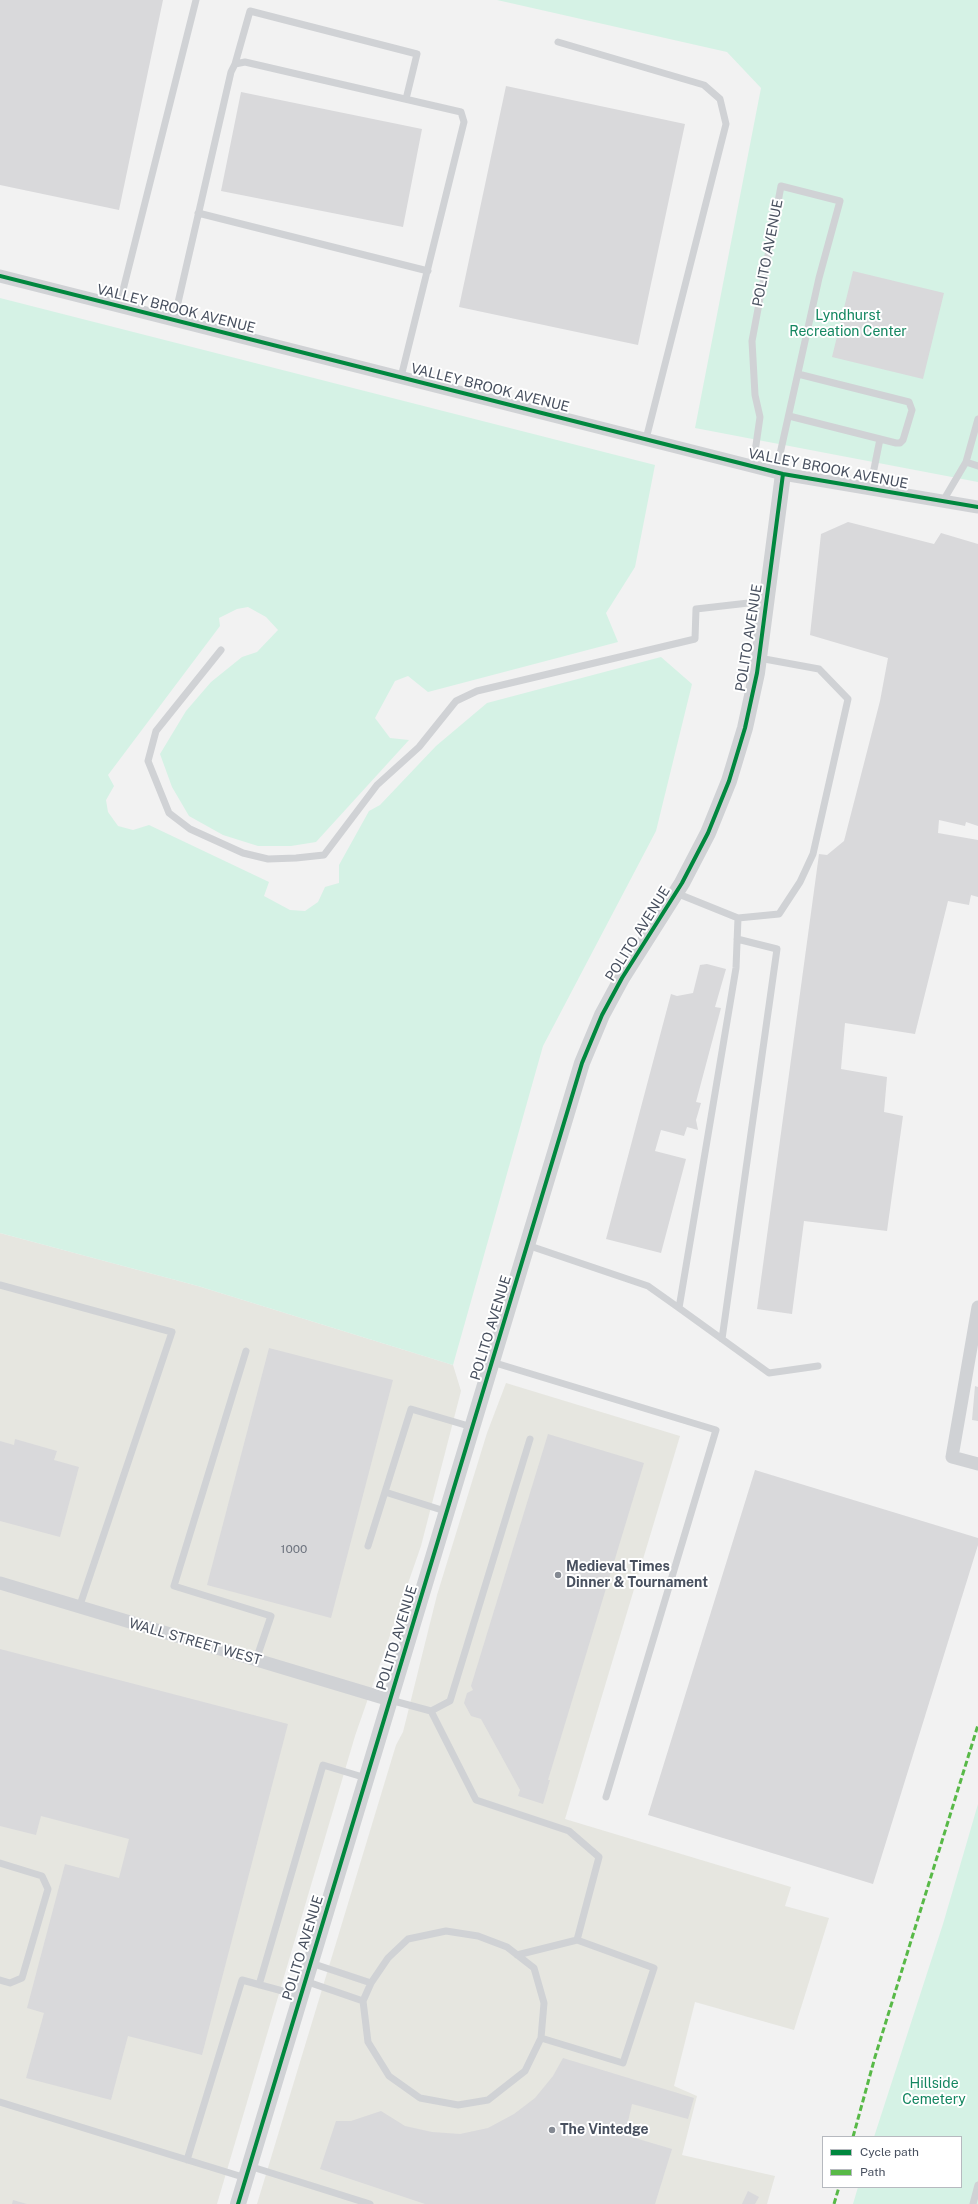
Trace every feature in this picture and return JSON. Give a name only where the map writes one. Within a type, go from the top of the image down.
[{"type":"street","name":"VALLEY BROOK AVENUE","points":[[0,276],[780,473],[978,507]]},
{"type":"street","name":"POLITO AVENUE","points":[[238,2204],[366,1778],[448,1512],[472,1427],[582,1063],[602,1015],[622,978],[676,893],[708,833],[729,781],[745,728],[758,658],[766,601],[780,473]]},
{"type":"street","points":[[978,1307],[952,1456],[978,1464]]},
{"type":"street","name":"WALL STREET WEST","points":[[0,1583],[79,1608],[390,1700]]},
{"type":"lane","points":[[119,306],[196,0]]},
{"type":"lane","points":[[174,320],[230,72],[235,64],[250,11],[417,54],[406,100]]},
{"type":"lane","points":[[558,42],[704,85],[720,99],[726,124],[646,439]]},
{"type":"lane","points":[[235,64],[245,62],[461,112],[464,122],[401,378]]},
{"type":"lane","name":"POLITO AVENUE","points":[[753,466],[760,417],[756,395],[752,340],[781,186],[840,201],[819,278],[789,416],[780,473]]},
{"type":"lane","points":[[198,213],[428,271]]},
{"type":"lane","points":[[789,416],[900,443],[912,410],[909,402],[798,374]]},
{"type":"lane","points":[[943,501],[966,462],[978,419]]},
{"type":"lane","points":[[870,489],[880,439]]},
{"type":"lane","points":[[966,462],[978,466]]},
{"type":"lane","points":[[222,650],[156,731],[148,762],[169,813],[190,830],[243,854],[268,859],[303,857],[324,855],[377,785],[419,747],[456,701],[477,691],[695,639],[696,609],[766,601]]},
{"type":"lane","points":[[676,893],[738,918],[779,914],[800,882],[813,854],[848,698],[818,669],[758,658]]},
{"type":"lane","points":[[679,1308],[736,968],[738,918]]},
{"type":"lane","points":[[722,1339],[777,949],[737,938]]},
{"type":"lane","points":[[527,1245],[648,1286],[770,1373],[818,1366]]},
{"type":"lane","points":[[0,1285],[172,1332],[79,1608]]},
{"type":"lane","points":[[246,1351],[174,1586],[271,1616],[256,1660]]},
{"type":"lane","points":[[492,1362],[716,1430],[606,1797]]},
{"type":"lane","points":[[368,1546],[411,1409],[472,1427]]},
{"type":"lane","points":[[390,1700],[431,1711],[450,1702],[530,1439]]},
{"type":"lane","points":[[385,1492],[448,1512]]},
{"type":"lane","points":[[431,1711],[476,1800],[569,1831],[599,1856],[576,1940]]},
{"type":"lane","points":[[260,1985],[323,1765],[366,1778]]},
{"type":"lane","points":[[0,1863],[42,1876],[48,1889],[22,1978],[10,1983],[0,1980]]},
{"type":"lane","points":[[446,1931],[478,1936],[507,1947],[518,1955],[534,1968],[544,2003],[540,2038],[525,2071],[488,2100],[458,2105],[420,2098],[388,2076],[368,2042],[363,2002],[371,1982],[388,1958],[408,1939],[446,1931]]},
{"type":"lane","points":[[518,1955],[576,1940],[654,1968],[623,2064],[540,2038]]},
{"type":"lane","points":[[310,1963],[371,1982]]},
{"type":"lane","points":[[187,2160],[242,1980],[260,1985],[303,1988],[363,2002]]},
{"type":"lane","points":[[0,2102],[187,2160],[248,2172],[370,2204]]},
{"type":"lane","points":[[973,2204],[978,2186]]},
{"type":"shaded area","points":[[0,1233],[198,1286],[453,1365],[461,1391],[421,1546],[355,1736],[217,2204],[0,2204]]},
{"type":"shaded area","points":[[506,1383],[680,1436],[565,1819],[791,1887],[785,1906],[829,1918],[794,2030],[695,2002],[674,2086],[697,2096],[682,2155],[775,2176],[767,2204],[257,2204],[396,1745],[403,1732],[437,1595],[487,1433]]},
{"type":"green space","name":"Lyndhurst Recreation Center","points":[[497,0],[978,0],[978,482],[695,428],[761,88],[727,52]]},
{"type":"green space","points":[[0,298],[655,465],[635,567],[606,613],[618,642],[428,692],[408,676],[395,681],[375,718],[390,738],[409,740],[316,842],[291,846],[258,846],[223,835],[189,816],[172,787],[160,754],[186,711],[211,682],[242,657],[257,652],[278,630],[266,617],[248,607],[237,609],[219,618],[220,626],[108,775],[114,786],[106,800],[108,812],[118,826],[133,830],[149,825],[269,882],[264,896],[290,910],[305,911],[318,902],[325,887],[339,883],[339,865],[369,811],[380,805],[436,746],[487,703],[661,657],[692,684],[656,831],[543,1046],[453,1365],[198,1286],[0,1233]]},
{"type":"green space","name":"Hillside Cemetery","points":[[978,1804],[978,2204],[853,2204],[858,2188],[962,2188],[962,2136],[874,2136],[943,1924]]},
{"type":"building","points":[[0,0],[163,0],[119,210],[0,185]]},
{"type":"building","points":[[506,86],[685,124],[638,345],[459,307]]},
{"type":"building","points":[[241,92],[422,129],[403,227],[221,191]]},
{"type":"building","name":"Lyndhurst Recreation Center","points":[[853,271],[944,293],[923,379],[832,357]]},
{"type":"building","points":[[848,522],[934,544],[941,533],[978,544],[978,826],[966,822],[965,826],[939,820],[938,833],[978,840],[978,897],[971,895],[969,905],[948,901],[915,1034],[845,1023],[841,1069],[887,1077],[884,1112],[903,1116],[887,1231],[804,1221],[792,1314],[757,1309],[819,854],[827,855],[844,841],[880,701],[888,658],[810,635],[821,534]]},
{"type":"building","points":[[707,964],[726,969],[715,1007],[721,1008],[696,1102],[701,1103],[696,1120],[698,1130],[687,1127],[684,1136],[661,1130],[655,1151],[686,1159],[661,1253],[606,1239],[671,994],[677,996],[693,993],[700,965]]},
{"type":"building","points":[[269,1348],[393,1380],[331,1618],[207,1585]]},
{"type":"building","points":[[975,1386],[978,1387],[978,1421],[972,1420]]},
{"type":"building","name":"Medieval Times Dinner & Tournament","points":[[548,1434],[644,1463],[548,1780],[550,1780],[543,1804],[518,1796],[520,1790],[481,1719],[471,1716],[464,1703],[467,1693],[473,1690],[471,1686]]},
{"type":"building","points":[[15,1439],[57,1451],[54,1460],[79,1467],[60,1537],[0,1521],[0,1441],[14,1445]]},
{"type":"building","points":[[755,1470],[978,1538],[978,1545],[873,1884],[648,1815]]},
{"type":"building","points":[[0,1649],[288,1724],[202,2055],[128,2036],[111,2100],[26,2078],[44,2013],[27,2008],[65,1864],[119,1878],[129,1839],[41,1816],[36,1835],[0,1826]]},
{"type":"building","name":"The Vintedge","points":[[563,2058],[694,2098],[688,2119],[632,2104],[625,2135],[672,2149],[655,2204],[425,2204],[320,2169],[336,2121],[351,2121],[381,2111],[405,2126],[432,2132],[460,2134],[488,2128],[514,2114],[535,2098],[553,2076]]},
{"type":"building","points":[[748,2191],[759,2197],[755,2204],[742,2204]]},
{"type":"building","points":[[13,2200],[27,2204],[12,2204]]},
{"type":"marked path","points":[[853,2136],[875,2057],[978,1725]]},
{"type":"marked path","points":[[834,2204],[839,2188]]},
{"type":"cycle path","points":[[0,276],[783,474],[978,507]]},
{"type":"cycle path","points":[[238,2204],[582,1063],[602,1015],[622,978],[682,883],[708,833],[729,781],[745,728],[757,673],[783,474]]},
{"type":"place","name":"Medieval Times Dinner & Tournament","points":[[558,1575]]},
{"type":"place","name":"The Vintedge","points":[[552,2130]]}]
